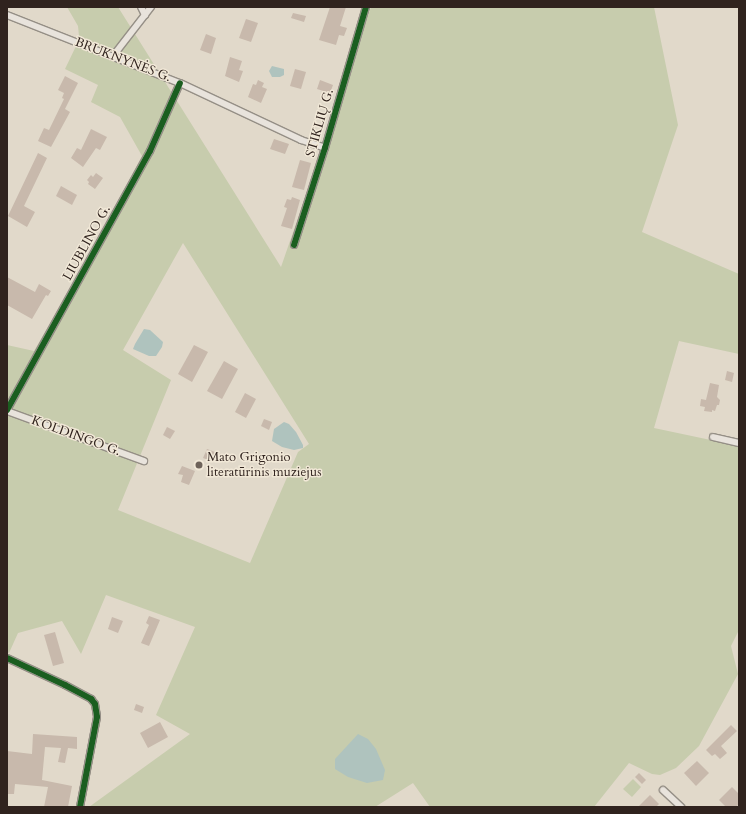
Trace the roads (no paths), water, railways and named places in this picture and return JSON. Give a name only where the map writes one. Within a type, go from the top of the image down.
[{"type":"street","points":[[141,7],[145,15]]},
{"type":"street","points":[[112,56],[150,7]]},
{"type":"street","name":"STIKLIŲ G.","points":[[294,245],[325,148],[366,7]]},
{"type":"street","name":"BRUKNYNĖS G.","points":[[7,15],[180,82],[301,140],[325,148]]},
{"type":"street","name":"LIUBLINO G.","points":[[7,410],[150,151],[180,82]]},
{"type":"street","name":"KOLDINGO G.","points":[[7,410],[144,461]]},
{"type":"street","points":[[714,437],[739,444]]},
{"type":"street","points":[[7,658],[65,685],[91,699],[95,704],[97,717],[80,807]]},
{"type":"street","points":[[663,790],[681,807]]},
{"type":"place","name":"Mato Grigonio literatūrinis muziejus","points":[[199,465]]}]
